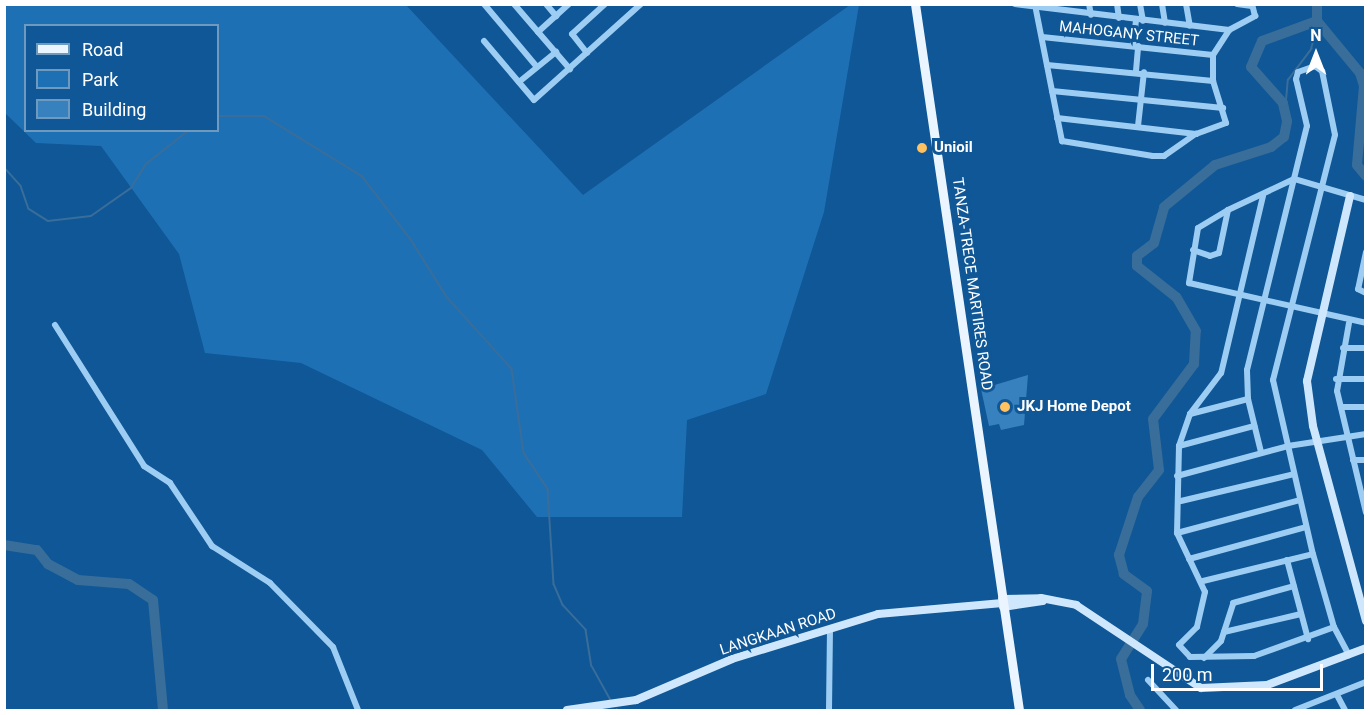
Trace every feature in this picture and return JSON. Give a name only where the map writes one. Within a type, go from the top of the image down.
[{"type":"main road","name":"TANZA-TRECE MARTIRES ROAD","points":[[915,4],[1019,711]]},
{"type":"street","points":[[484,4],[537,67]]},
{"type":"street","points":[[514,4],[570,69]]},
{"type":"street","points":[[546,4],[556,16]]},
{"type":"street","points":[[538,32],[569,4]]},
{"type":"street","points":[[587,53],[572,34],[605,4]]},
{"type":"street","points":[[484,41],[534,100],[642,4]]},
{"type":"street","points":[[1015,4],[1036,10],[1229,30]]},
{"type":"street","points":[[1063,4],[1064,13]]},
{"type":"street","points":[[1089,4],[1091,15]]},
{"type":"street","points":[[1117,4],[1119,18]]},
{"type":"street","points":[[1136,71],[1135,46],[1140,4]]},
{"type":"street","points":[[1162,4],[1165,23]]},
{"type":"street","points":[[1186,4],[1190,26]]},
{"type":"street","points":[[1036,10],[1060,138],[1070,144],[1164,156],[1196,134],[1226,123],[1213,81],[1213,55],[1229,30],[1255,16],[1252,5],[1237,4]]},
{"type":"street","name":"MAHOGANY STREET","points":[[1042,37],[1213,55]]},
{"type":"street","points":[[519,82],[556,52]]},
{"type":"street","points":[[1047,65],[1136,71],[1213,81]]},
{"type":"street","points":[[1261,452],[1248,399],[1247,370],[1307,126],[1296,79],[1298,72],[1315,66],[1322,71],[1335,135],[1289,308],[1274,380],[1313,554],[1334,627],[1349,655]]},
{"type":"street","points":[[1138,126],[1144,72]]},
{"type":"street","points":[[1052,91],[1223,108]]},
{"type":"street","points":[[1057,118],[1196,134]]},
{"type":"street","points":[[1365,200],[1321,189],[1294,179],[1263,196],[1228,210],[1198,228],[1189,283],[1349,323],[1365,323]]},
{"type":"street","points":[[1263,196],[1237,296],[1221,373],[1190,414],[1179,446],[1177,476],[1181,501],[1177,533],[1189,560],[1203,581],[1205,592],[1197,627],[1179,645],[1190,657],[1254,656],[1308,639],[1334,627]]},
{"type":"street","points":[[1350,196],[1307,370],[1317,441],[1365,618]]},
{"type":"street","points":[[1193,250],[1210,256],[1219,253],[1228,210]]},
{"type":"street","points":[[1365,252],[1358,290],[1365,293]]},
{"type":"street","points":[[1349,323],[1336,379],[1365,513]]},
{"type":"street","points":[[54,325],[144,466],[170,483],[212,546],[270,583],[333,647],[358,711]]},
{"type":"street","points":[[1343,348],[1365,348]]},
{"type":"street","points":[[1336,379],[1365,379]]},
{"type":"street","points":[[1190,414],[1248,399]]},
{"type":"street","points":[[1341,407],[1365,407]]},
{"type":"street","points":[[1179,446],[1254,426]]},
{"type":"street","points":[[1177,476],[1261,452],[1347,434],[1365,434]]},
{"type":"street","points":[[1353,460],[1365,460]]},
{"type":"street","points":[[1181,501],[1294,474]]},
{"type":"street","points":[[1177,533],[1300,500]]},
{"type":"street","points":[[1189,560],[1306,527]]},
{"type":"street","points":[[1203,581],[1313,554]]},
{"type":"street","points":[[1287,560],[1308,639]]},
{"type":"street","points":[[1204,658],[1221,641],[1233,603],[1294,586]]},
{"type":"street","name":"LANGKAAN ROAD","points":[[567,711],[636,700],[732,659],[890,613],[1015,601],[1049,600],[1076,605],[1186,682],[1215,690],[1267,685],[1365,648]]},
{"type":"street","points":[[1224,632],[1301,614]]},
{"type":"street","points":[[829,711],[830,629]]},
{"type":"street","points":[[1148,680],[1176,711]]},
{"type":"street","points":[[1295,711],[1314,708],[1363,683],[1365,693]]},
{"type":"street","points":[[1337,695],[1345,711]]},
{"type":"green space","points":[[4,5],[406,5],[583,195],[850,5],[859,5],[824,212],[766,394],[687,420],[682,517],[537,517],[482,450],[301,363],[205,353],[179,254],[101,146],[36,143],[25,132],[219,132],[219,24],[24,24],[24,131],[5,113]]},
{"type":"building","name":"JKJ Home Depot","points":[[1028,375],[1024,425],[1001,430],[999,424],[989,426],[981,389]]},
{"type":"waterway","points":[[1317,4],[1317,21]]},
{"type":"waterway","points":[[1317,21],[1360,73],[1364,86],[1357,165],[1366,176]]},
{"type":"waterway","points":[[1140,710],[1130,695],[1121,659],[1143,624],[1147,591],[1124,574],[1119,555],[1138,497],[1159,470],[1153,419],[1194,364],[1196,331],[1176,297],[1137,266],[1137,256],[1154,243],[1164,207],[1215,165],[1271,147],[1284,137],[1287,121],[1283,103],[1251,67],[1262,41],[1317,21]]},
{"type":"waterway","points":[[1285,112],[1288,80],[1311,49],[1318,25]]},
{"type":"waterway","points":[[219,116],[264,116],[362,176],[410,238],[447,297],[512,369],[524,453],[548,489],[554,584],[563,605],[586,630],[592,666],[611,700]]},
{"type":"waterway","points":[[4,167],[21,186],[29,209],[48,221],[91,216],[131,188],[146,164],[186,132]]},
{"type":"waterway","points":[[4,545],[37,550],[48,564],[78,580],[129,584],[153,600],[163,710]]},
{"type":"place","name":"Unioil","points":[[922,148]]},
{"type":"place","name":"JKJ Home Depot","points":[[1005,407]]}]
